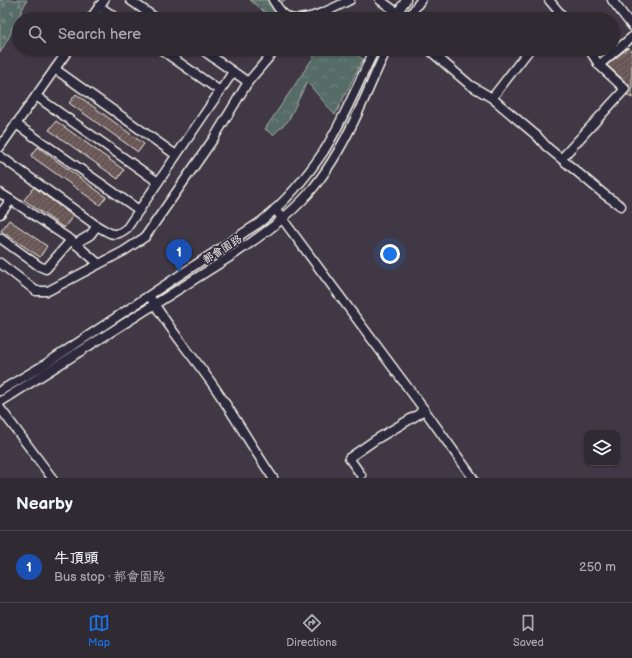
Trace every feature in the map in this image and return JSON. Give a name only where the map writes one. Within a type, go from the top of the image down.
[{"type":"street","points":[[130,0],[147,12]]},
{"type":"street","points":[[273,0],[282,12]]},
{"type":"street","points":[[324,12],[350,0]]},
{"type":"street","points":[[380,0],[391,12]]},
{"type":"street","points":[[398,12],[406,0]]},
{"type":"street","points":[[412,12],[421,0]]},
{"type":"street","points":[[549,0],[559,12]]},
{"type":"street","points":[[612,0],[632,26]]},
{"type":"street","points":[[95,12],[101,3],[111,12]]},
{"type":"street","points":[[620,47],[632,37]]},
{"type":"street","points":[[0,147],[64,56]]},
{"type":"street","points":[[170,56],[220,91]]},
{"type":"street","points":[[210,56],[248,82]]},
{"type":"street","points":[[0,263],[36,291],[48,291],[100,264],[145,237],[214,138],[248,82],[270,56]]},
{"type":"street","name":"都會園路","points":[[0,391],[44,365],[262,220],[275,209],[302,180],[324,150],[372,56]]},
{"type":"street","name":"都會園路","points":[[0,402],[236,253],[263,235],[283,219],[310,193],[336,155],[354,121],[384,56]]},
{"type":"street","points":[[436,56],[470,85],[492,98],[605,196],[621,206]]},
{"type":"street","points":[[492,98],[525,56]]},
{"type":"street","points":[[562,158],[625,89],[599,65],[593,56]]},
{"type":"street","points":[[599,65],[610,56]]},
{"type":"street","points":[[55,69],[176,155]]},
{"type":"street","points":[[0,156],[97,226],[112,234],[119,234],[127,228],[232,72]]},
{"type":"street","points":[[36,96],[158,182]]},
{"type":"street","points":[[16,124],[139,210]]},
{"type":"street","points":[[0,193],[73,242],[100,264]]},
{"type":"street","points":[[0,214],[11,200]]},
{"type":"street","points":[[275,209],[423,408],[473,478]]},
{"type":"street","points":[[0,238],[38,266],[46,269],[73,242],[90,235],[97,226]]},
{"type":"street","points":[[149,294],[154,304],[214,386],[273,478]]},
{"type":"street","points":[[0,408],[52,478]]},
{"type":"street","points":[[361,477],[349,458],[418,414],[423,408]]},
{"type":"green space","points":[[0,0],[27,0],[21,12],[12,12],[12,31],[0,53]]},
{"type":"green space","points":[[250,0],[285,0],[272,7],[277,12],[265,12]]},
{"type":"green space","points":[[314,56],[358,56],[363,59],[335,115],[307,82],[288,121],[273,135],[265,129]]},
{"type":"building","points":[[628,48],[632,52],[632,98],[627,95],[630,90],[629,85],[607,65]]},
{"type":"building","points":[[76,94],[144,144],[138,152],[69,103]]},
{"type":"building","points":[[56,121],[124,170],[118,179],[49,130]]},
{"type":"building","points":[[38,147],[106,197],[100,205],[31,156]]},
{"type":"building","points":[[34,187],[73,216],[64,228],[24,200]]},
{"type":"building","points":[[9,220],[47,246],[40,257],[1,231]]},
{"type":"place","name":"牛頂頭","points":[[179,272]]}]
